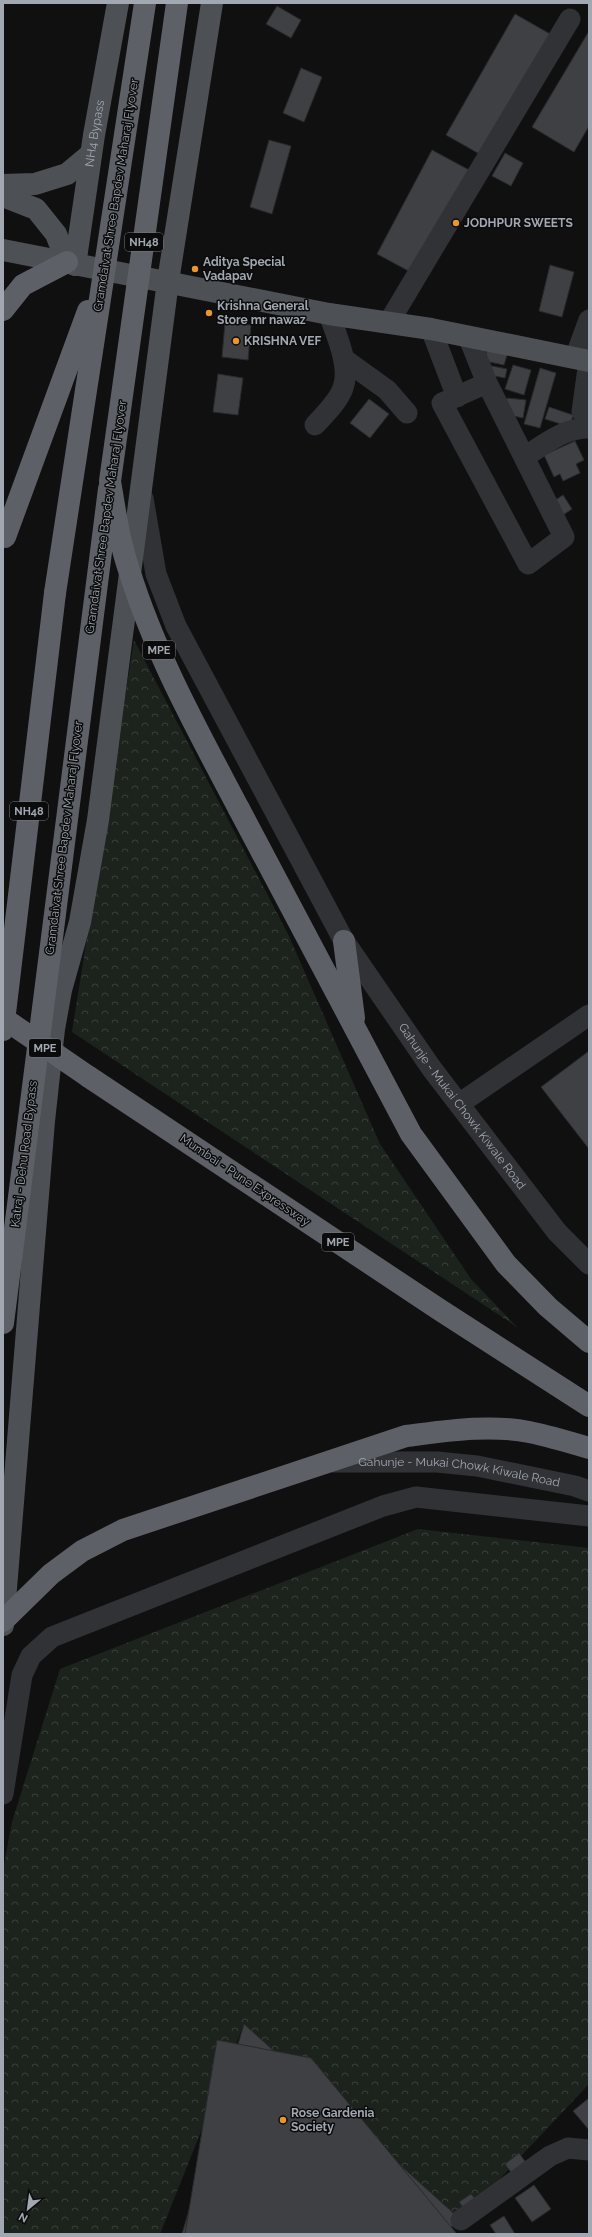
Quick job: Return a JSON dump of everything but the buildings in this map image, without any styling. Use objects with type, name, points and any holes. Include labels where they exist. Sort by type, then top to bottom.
[{"type":"highway","name":"Gramdaivat Shree Bapdev Maharaj Flyover","points":[[3,1030],[55,593],[145,3]]},
{"type":"highway","name":"Gramdaivat Shree Bapdev Maharaj Flyover","points":[[46,1032],[94,597],[177,3]]},
{"type":"highway","points":[[3,310],[23,285],[71,264]]},
{"type":"highway","points":[[4,540],[105,266]]},
{"type":"highway","name":"MPE","points":[[110,481],[117,525],[129,569],[153,637],[238,809],[411,1134],[462,1206],[506,1264],[548,1307],[589,1342]]},
{"type":"highway","points":[[344,941],[356,1033]]},
{"type":"highway","name":"Mumbai - Pune Expressway","points":[[3,1018],[88,1077],[440,1310],[589,1406]]},
{"type":"highway","name":"Katraj - Dehu Road Bypass","points":[[3,1323],[46,1032]]},
{"type":"highway","points":[[3,1621],[51,1574],[82,1550],[123,1530],[406,1436],[449,1430],[493,1429],[528,1432],[589,1448]]},
{"type":"main road","name":"NH4 Bypass","points":[[71,264],[118,3]]},
{"type":"main road","points":[[3,1625],[44,1129],[46,1032],[61,990],[80,922],[98,820],[142,493],[168,281],[212,3]]},
{"type":"main road","points":[[3,185],[35,184],[67,174],[91,154]]},
{"type":"main road","points":[[3,196],[36,209],[56,234],[71,264]]},
{"type":"main road","points":[[3,250],[71,264],[168,281],[329,314],[431,329],[469,338],[584,360]]},
{"type":"street","points":[[389,322],[570,19]]},
{"type":"street","points":[[315,425],[329,410],[343,388],[344,359],[329,314]]},
{"type":"street","points":[[532,452],[564,433],[579,428],[586,420],[584,360],[589,320]]},
{"type":"street","points":[[431,329],[457,397]]},
{"type":"street","points":[[469,338],[487,383],[564,537],[528,564],[442,403],[487,383]]},
{"type":"street","points":[[344,359],[387,390],[407,413]]},
{"type":"street","name":"Gahunje - Mukai Chowk Kiwale Road","points":[[142,493],[156,574],[176,626],[344,941],[432,1069],[557,1232],[589,1264]]},
{"type":"street","points":[[459,1104],[589,1015]]},
{"type":"street","name":"Gahunje - Mukai Chowk Kiwale Road","points":[[328,1462],[437,1462],[477,1466],[546,1479],[589,1491]]},
{"type":"street","points":[[3,1794],[22,1675],[31,1656],[52,1637],[383,1506],[416,1497],[589,1516]]},
{"type":"street","points":[[461,2220],[550,2156],[568,2148],[589,2150]]},
{"type":"green space","points":[[134,640],[288,934],[380,1144],[471,1279],[517,1327],[72,1032]]},
{"type":"green space","points":[[418,1529],[589,1548],[589,2084],[461,2220],[244,2024],[160,2234],[3,2234],[3,1870],[12,1822],[60,1669]]},
{"type":"place","name":"JODHPUR SWEETS","points":[[456,223]]},
{"type":"place","name":"Aditya Special Vadapav","points":[[195,269]]},
{"type":"place","name":"Krishna General Store mr nawaz","points":[[209,313]]},
{"type":"place","name":"KRISHNA VEF","points":[[236,341]]},
{"type":"place","name":"Rose Gardenia Society","points":[[283,2120]]}]
